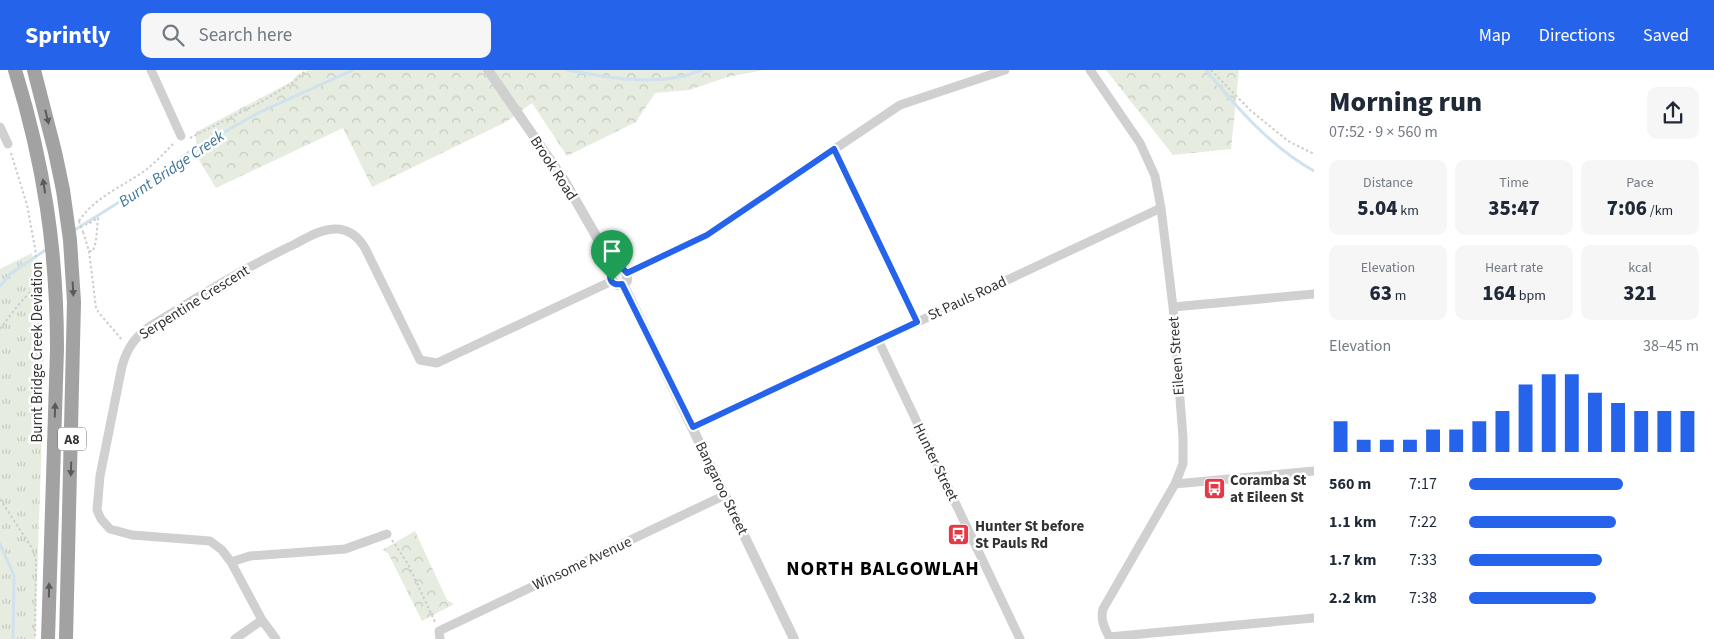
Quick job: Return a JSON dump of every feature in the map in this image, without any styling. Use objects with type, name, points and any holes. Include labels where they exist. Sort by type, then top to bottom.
[{"type":"highway","name":"Burnt Bridge Creek Deviation","points":[[15,70],[29,116],[41,167],[52,244],[57,340],[48,639]]},
{"type":"highway","name":"A8","points":[[34,70],[74,223],[70,240],[74,337],[66,639]]},
{"type":"street","points":[[151,70],[181,136]]},
{"type":"street","name":"Brook Road","points":[[488,70],[564,180],[615,269]]},
{"type":"street","points":[[627,273],[707,235],[900,105],[1005,70]]},
{"type":"street","name":"Eileen Street","points":[[1090,70],[1140,143],[1155,176],[1161,208],[1173,307],[1183,455],[1181,470],[1175,484],[1104,609],[1102,615],[1103,623],[1110,638]]},
{"type":"street","points":[[0,127],[8,144]]},
{"type":"street","name":"St Pauls Road","points":[[693,427],[1161,208]]},
{"type":"street","name":"Serpentine Crescent","points":[[276,639],[262,620],[231,562],[222,550],[210,541],[132,536],[110,529],[100,519],[97,510],[100,476],[122,366],[129,346],[140,333],[265,258],[319,232],[332,229],[340,229],[359,239],[420,360],[437,363],[612,281]]},
{"type":"street","points":[[622,268],[627,273],[626,281],[617,285],[612,281],[610,275],[615,269],[622,268]]},
{"type":"street","name":"Bangaroo Street","points":[[622,284],[693,427],[794,639]]},
{"type":"street","points":[[1173,307],[1314,294]]},
{"type":"street","name":"Hunter Street","points":[[878,340],[1020,639]]},
{"type":"street","points":[[1175,484],[1314,471]]},
{"type":"street","name":"Winsome Avenue","points":[[439,635],[725,495]]},
{"type":"street","points":[[231,562],[250,556],[344,549],[388,534]]},
{"type":"street","points":[[1110,638],[1314,618]]},
{"type":"street","points":[[235,639],[262,620]]},
{"type":"path","points":[[129,346],[105,321],[96,308],[89,251],[83,232],[74,223],[101,200],[148,168],[181,136],[190,138],[261,102],[294,82],[306,70]]},
{"type":"path","points":[[1212,70],[1250,110],[1288,141],[1314,154]]},
{"type":"path","points":[[8,144],[27,205],[35,248],[40,290],[31,292]]},
{"type":"path","points":[[834,149],[917,322]]},
{"type":"path","points":[[86,225],[98,218],[96,241],[93,251],[89,251]]},
{"type":"path","points":[[0,330],[18,305],[37,285]]},
{"type":"path","points":[[0,499],[32,548],[36,560],[35,639]]},
{"type":"path","points":[[388,534],[408,564],[431,610],[439,635]]},
{"type":"green space","points":[[310,70],[764,70],[728,77],[689,90],[655,93],[636,122],[567,156],[532,103],[506,122],[372,187],[343,128],[216,188],[196,155],[196,132],[291,82],[298,74]]},
{"type":"green space","points":[[1106,70],[1239,70],[1231,149],[1173,155]]},
{"type":"green space","points":[[32,253],[42,309],[44,374],[35,639],[0,639],[0,269]]},
{"type":"green space","points":[[415,531],[447,600],[454,604],[422,621],[388,553],[382,550]]},
{"type":"waterway","name":"Burnt Bridge Creek","points":[[73,231],[132,194],[189,152],[258,113],[353,70]]},
{"type":"waterway","name":"Burnt Bridge Creek","points":[[568,70],[637,80],[665,79],[702,70]]},
{"type":"waterway","name":"Burnt Bridge Creek","points":[[1206,70],[1242,112],[1269,139],[1314,171]]},
{"type":"waterway","name":"Burnt Bridge Creek","points":[[0,286],[10,274],[47,249]]},
{"type":"waterway","name":"Burnt Bridge Creek","points":[[0,544],[14,576],[13,639]]},
{"type":"place","name":"Coramba St at Eileen St","points":[[1214,489]]},
{"type":"place","name":"Hunter St before St Pauls Rd","points":[[959,535]]},
{"type":"district","name":"NORTH BALGOWLAH","points":[[883,568]]},
{"type":"route","points":[[834,149],[917,322],[693,427],[622,284],[617,285],[612,281],[610,275],[615,269],[622,268],[627,273],[707,235],[834,149]]}]
